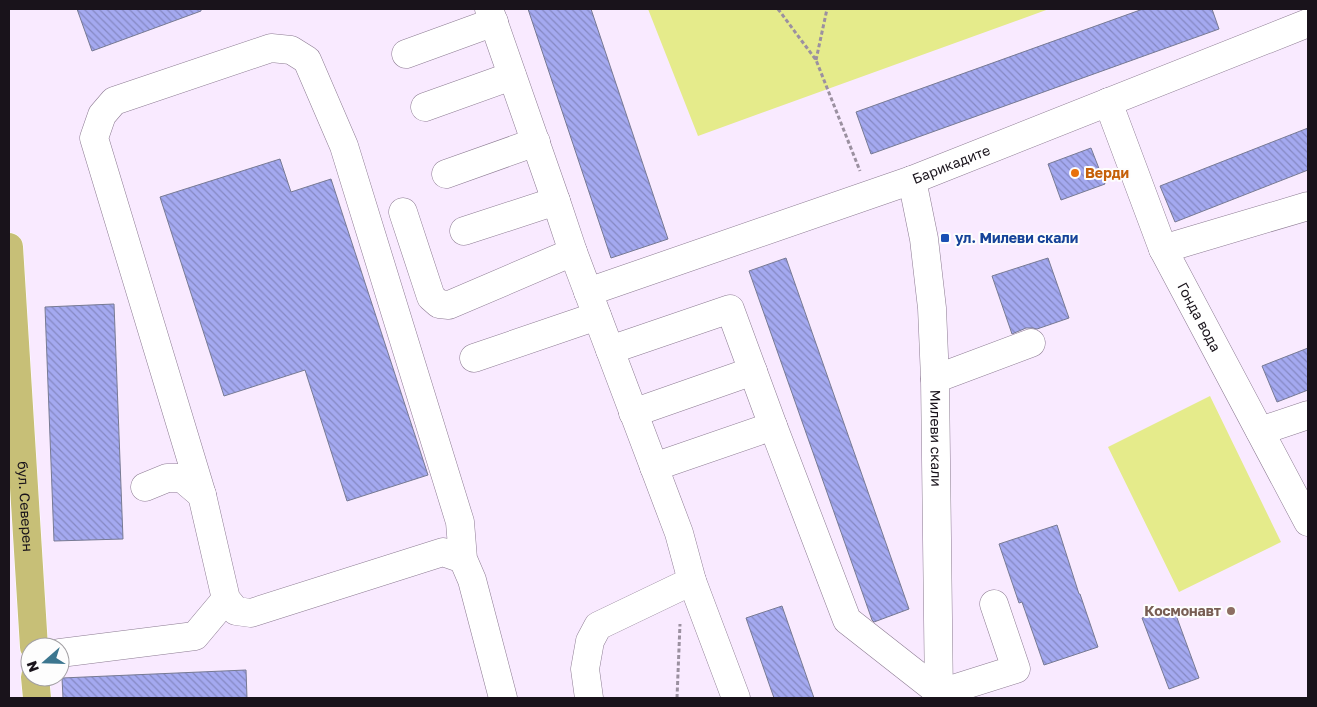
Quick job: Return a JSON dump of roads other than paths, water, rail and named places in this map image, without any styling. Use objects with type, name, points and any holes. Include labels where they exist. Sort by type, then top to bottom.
[{"type":"main road","name":"бул. Северен","points":[[9,247],[33,637]]},
{"type":"street","points":[[406,54],[491,16],[573,252],[679,533],[692,582],[736,698]]},
{"type":"street","name":"Барикадите","points":[[474,358],[593,304],[1308,23]]},
{"type":"street","points":[[463,559],[443,552],[251,613],[236,611],[226,599],[202,495],[94,138],[102,115],[114,101],[271,48],[291,50],[308,60],[344,146],[460,522],[463,559],[472,580],[503,698]]},
{"type":"street","points":[[425,107],[512,76]]},
{"type":"street","name":"Гонда вода","points":[[1108,102],[1163,249],[1308,522]]},
{"type":"street","points":[[446,174],[536,142]]},
{"type":"street","name":"Милеви скали","points":[[912,180],[925,249],[932,308],[935,379],[939,696]]},
{"type":"street","points":[[464,231],[556,201]]},
{"type":"street","points":[[1163,249],[1308,206]]},
{"type":"street","points":[[403,212],[431,297],[438,304],[449,305],[573,252]]},
{"type":"street","points":[[610,350],[730,309],[772,426],[847,620],[939,696],[1016,669],[994,604]]},
{"type":"street","points":[[935,379],[1031,342]]},
{"type":"street","points":[[633,413],[753,371]]},
{"type":"street","points":[[1260,431],[1308,415]]},
{"type":"street","points":[[654,467],[772,426]]},
{"type":"street","points":[[145,487],[168,478],[182,478],[202,495]]},
{"type":"street","points":[[590,698],[585,669],[590,641],[598,626],[692,582]]},
{"type":"street","points":[[70,653],[195,636],[226,599]]},
{"type":"place","name":"Верди","points":[[1075,173]]},
{"type":"place","name":"ул. Милеви скали","points":[[945,238]]},
{"type":"place","name":"Космонавт","points":[[1231,611]]}]
